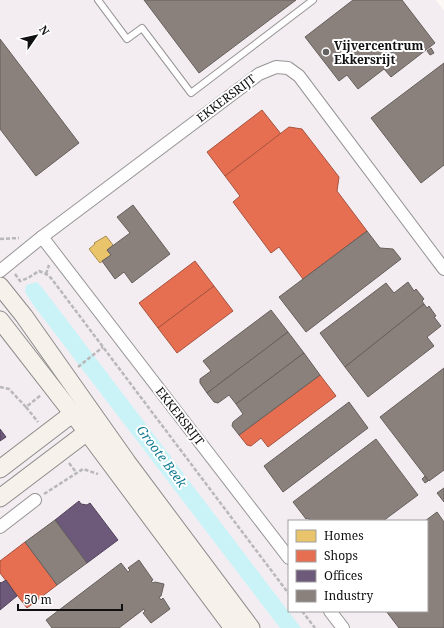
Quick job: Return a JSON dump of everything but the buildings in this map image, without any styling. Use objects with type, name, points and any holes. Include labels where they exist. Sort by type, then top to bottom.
[{"type":"main road","points":[[0,286],[24,316],[127,462],[251,628]]},
{"type":"main road","points":[[0,320],[87,432],[233,628]]},
{"type":"main road","points":[[0,469],[72,414],[94,415]]},
{"type":"main road","points":[[0,498],[87,432],[94,415]]},
{"type":"street","name":"EKKERSRIJT","points":[[4,268],[42,237],[259,74],[276,67],[288,68],[299,76],[444,269]]},
{"type":"street","name":"EKKERSRIJT","points":[[42,237],[288,557]]},
{"type":"street","points":[[0,527],[35,500]]},
{"type":"street","points":[[331,612],[343,628]]},
{"type":"lane","points":[[98,0],[127,39],[142,28],[191,93],[313,0]]},
{"type":"path","name":"EKKERSRIJT","points":[[4,268],[20,281],[39,271],[51,278],[288,593]]},
{"type":"path","points":[[76,368],[103,347]]},
{"type":"path","points":[[0,387],[9,389],[26,407],[51,387]]},
{"type":"path","points":[[35,500],[83,469],[98,473],[101,477]]},
{"type":"path","points":[[303,612],[315,628]]},
{"type":"shaded area","points":[[0,0],[436,0],[444,11],[444,628],[0,628]]},
{"type":"water","name":"Groote Beek","points":[[37,282],[44,290],[301,628],[280,628],[34,306],[25,292],[26,285]]},
{"type":"place","name":"Vijvercentrum Ekkersrijt","points":[[326,52]]}]
